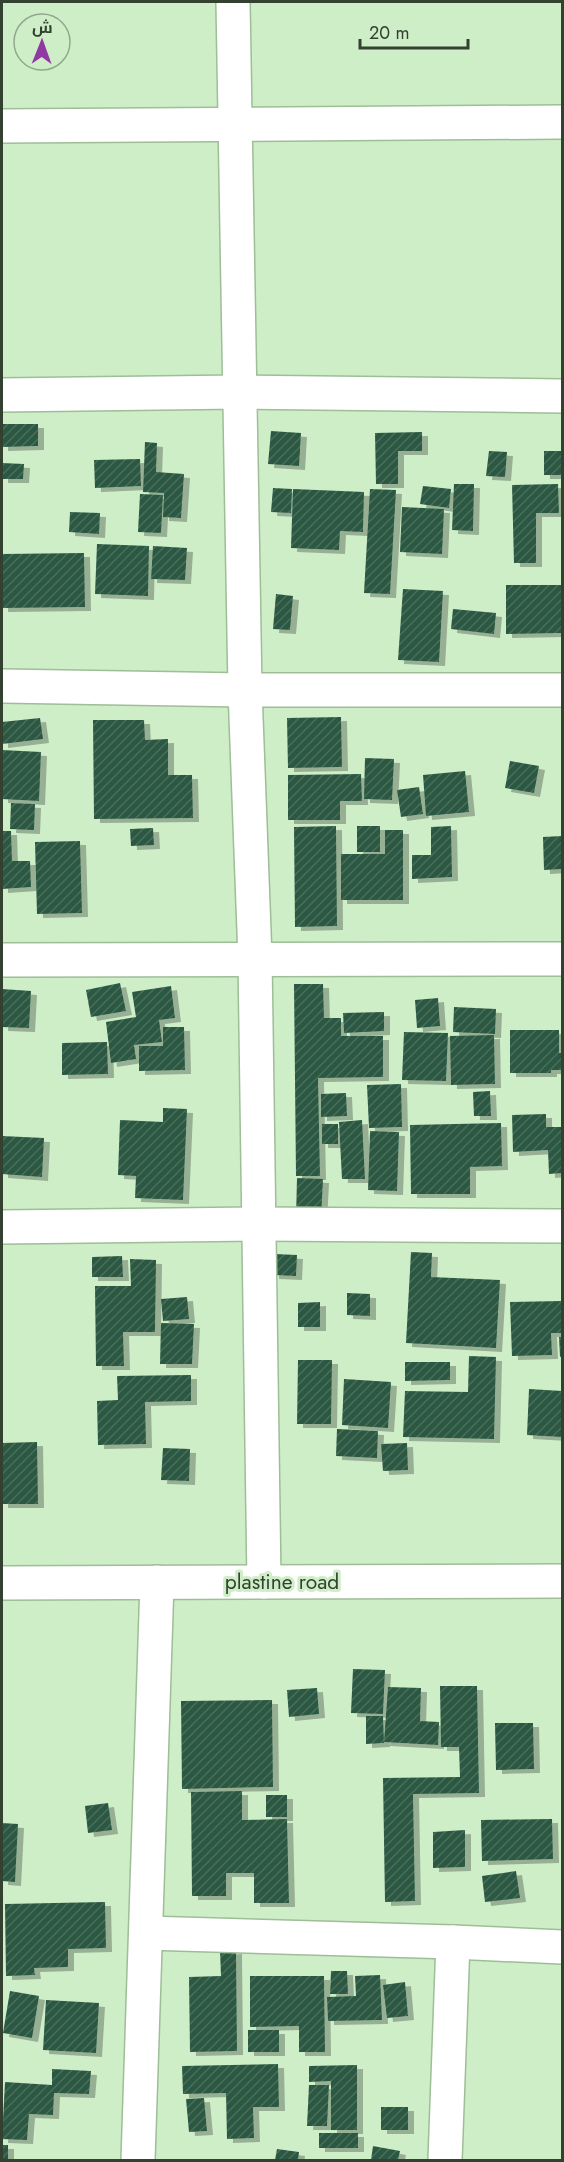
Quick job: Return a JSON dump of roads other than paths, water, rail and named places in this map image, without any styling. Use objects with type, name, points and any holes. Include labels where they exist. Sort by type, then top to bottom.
[{"type":"street","points":[[234,2],[245,690],[255,958],[264,1582]]},
{"type":"street","points":[[2,126],[562,122]]},
{"type":"street","points":[[2,394],[239,392],[562,396]]},
{"type":"street","points":[[2,686],[245,690],[562,690]]},
{"type":"street","points":[[2,960],[562,959]]},
{"type":"street","points":[[2,1227],[260,1224],[562,1226]]},
{"type":"street","name":"plastine road","points":[[2,1583],[562,1581]]},
{"type":"street","points":[[138,2160],[157,1582]]},
{"type":"street","points":[[146,1933],[562,1947]]},
{"type":"street","points":[[445,2160],[453,1942]]}]
